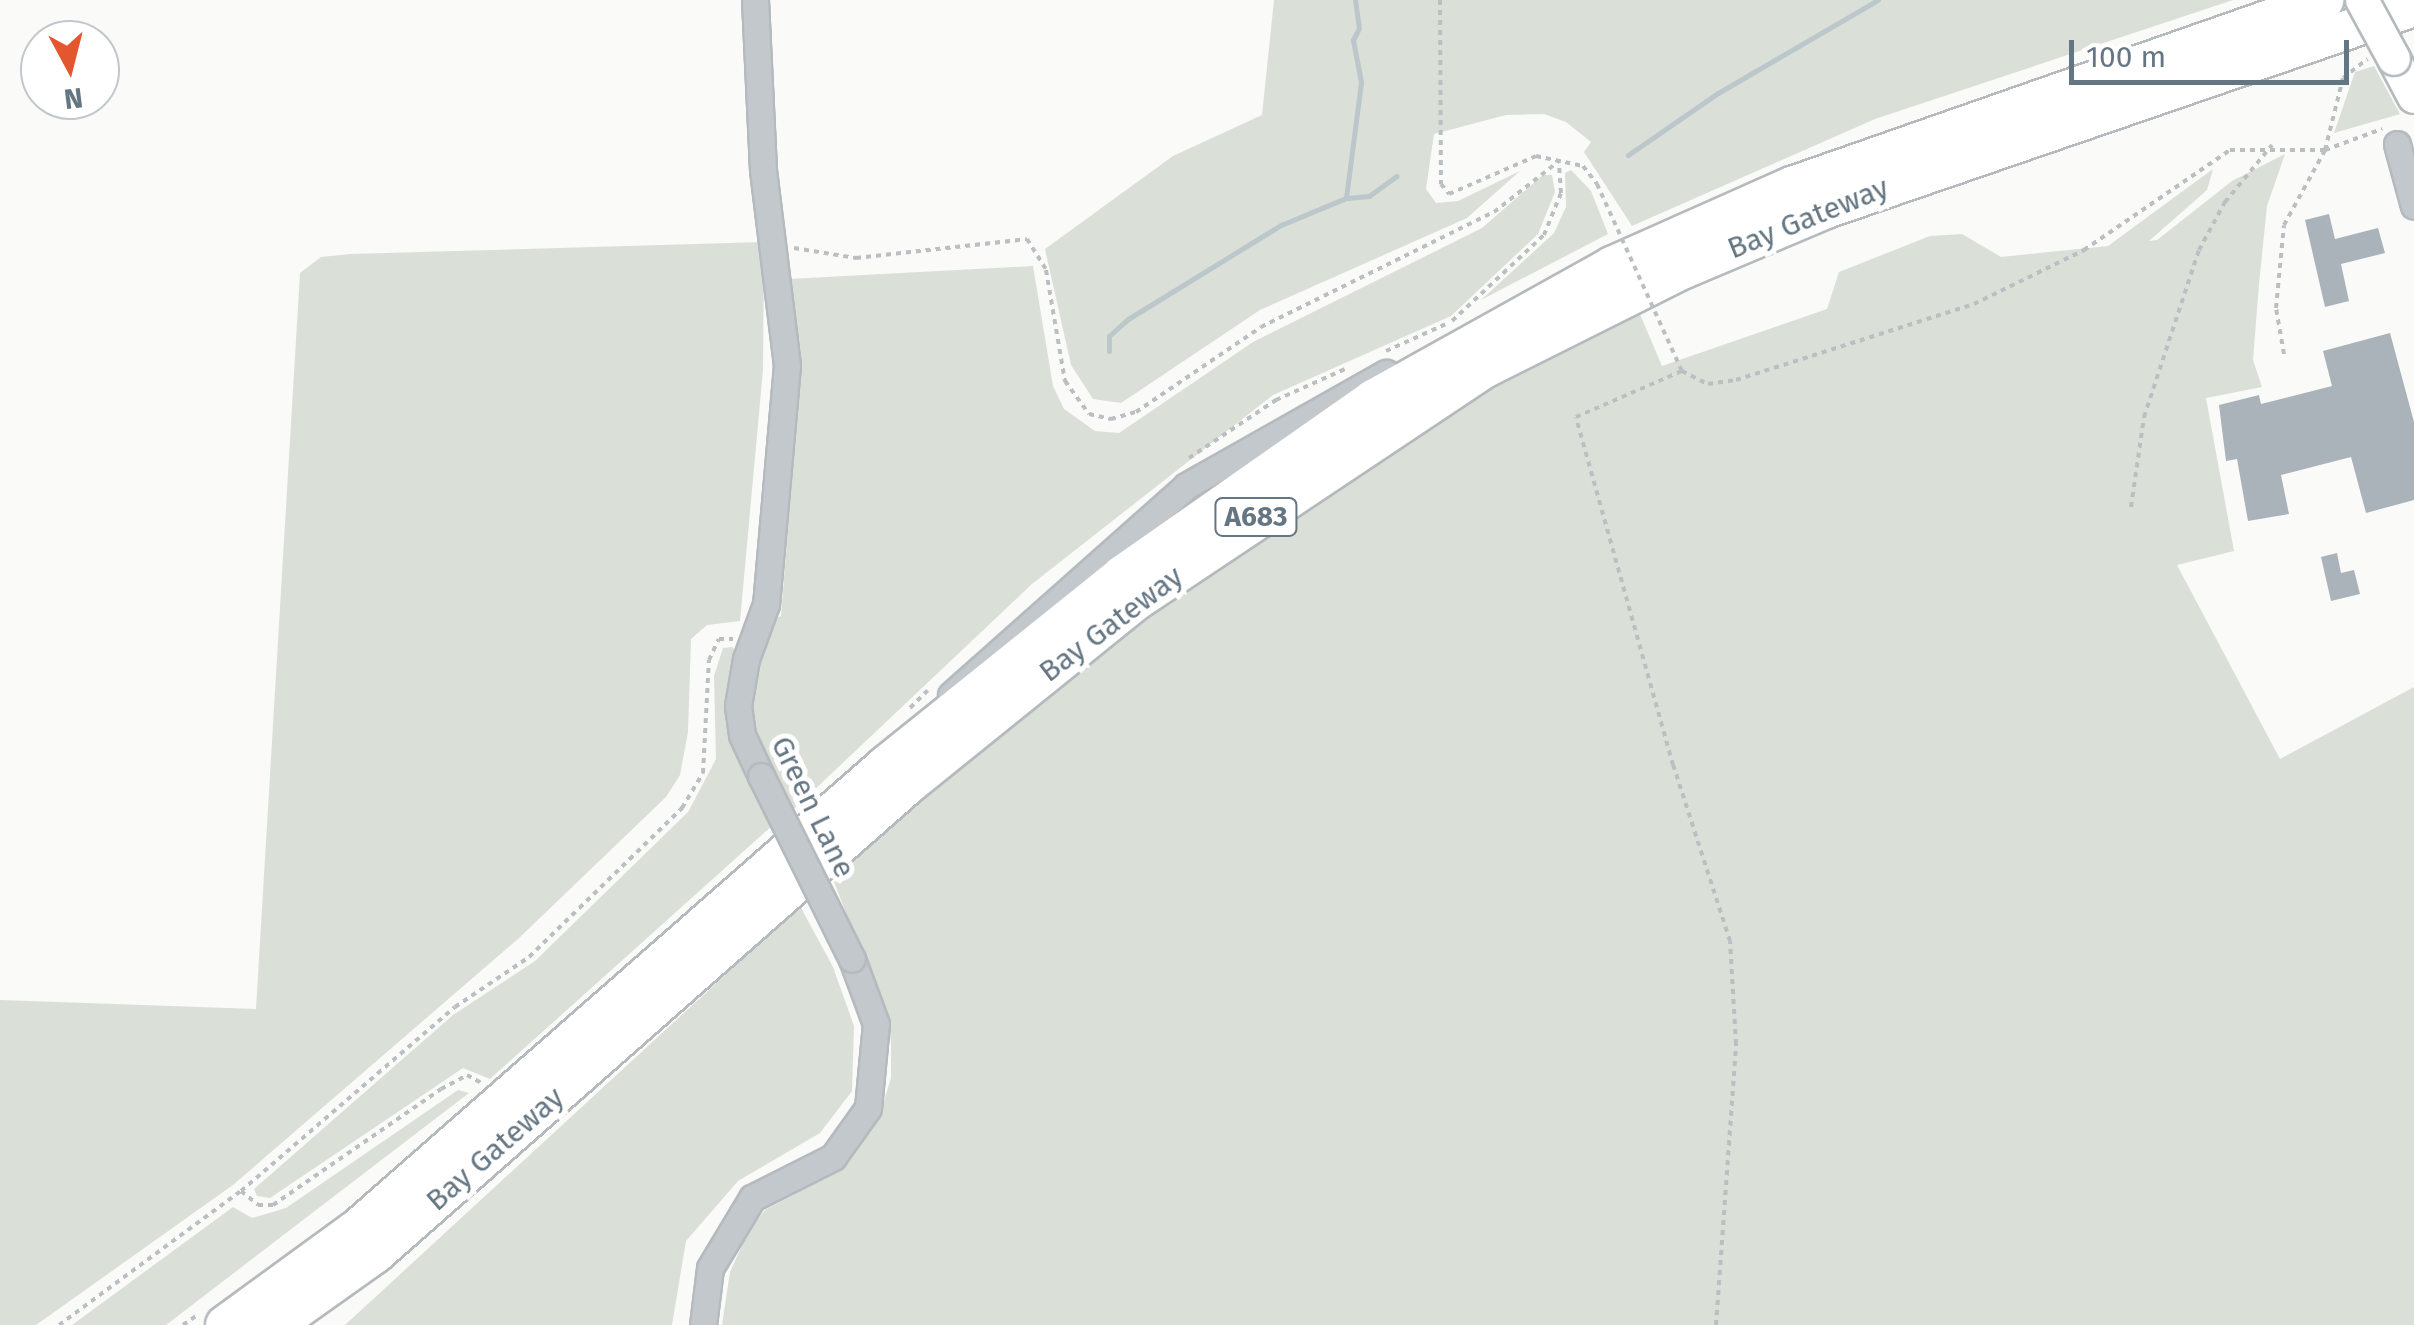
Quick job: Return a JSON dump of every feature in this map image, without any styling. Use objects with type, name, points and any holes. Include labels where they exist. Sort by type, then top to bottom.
[{"type":"highway","name":"Bay Gateway","points":[[225,1325],[358,1228],[886,764],[1266,469],[1472,340],[1612,266],[1861,160],[2324,0]]},
{"type":"highway","name":"Bay Gateway","points":[[275,1325],[376,1254],[1028,687],[1283,498],[1486,368],[1668,276],[1826,209],[2414,7]]},
{"type":"main road","points":[[2362,0],[2384,57],[2414,97]]},
{"type":"street","name":"Green Lane","points":[[703,1325],[710,1268],[752,1198],[833,1158],[868,1108],[876,1024],[852,959],[742,735],[738,706],[753,638],[766,604],[787,364],[755,0]]},
{"type":"street","points":[[2397,144],[2414,206]]},
{"type":"street","points":[[307,1325],[376,1254]]},
{"type":"path","points":[[1440,0],[1440,184],[1449,194],[1514,160],[1583,166],[1597,184],[1682,371],[1708,384],[1736,380],[1974,304],[2096,242],[2210,158],[2272,145],[2326,150],[2384,129],[2397,144]]},
{"type":"path","points":[[2284,354],[2276,308],[2278,248],[2295,202],[2326,150],[2348,68],[2384,57]]},
{"type":"path","points":[[2131,507],[2144,417],[2199,250],[2225,202],[2272,145]]},
{"type":"path","points":[[774,250],[798,247],[856,258],[1027,239],[1046,270],[1064,381],[1090,414],[1111,419],[1136,412],[1261,327],[1494,212],[1560,161]]},
{"type":"path","points":[[1452,321],[1544,235],[1561,193],[1560,161]]},
{"type":"path","points":[[1682,371],[1576,417],[1673,765],[1730,941],[1736,1044],[1716,1325]]},
{"type":"path","points":[[58,1325],[240,1191],[455,1007],[530,958],[682,808],[703,773],[709,660],[719,640],[753,638]]},
{"type":"path","points":[[240,1191],[258,1205],[273,1205],[441,1088],[467,1075],[489,1087]]},
{"type":"shaded area","points":[[1274,0],[2233,0],[1875,119],[1632,226],[1584,152],[1591,142],[1566,122],[1544,114],[1506,115],[1434,134],[1426,189],[1436,203],[1458,201],[1520,171],[1467,218],[1260,310],[1121,403],[1093,399],[1071,365],[1045,249],[1173,156],[1262,115]]},
{"type":"shaded area","points":[[2374,66],[2400,114],[2334,133],[2355,72]]},
{"type":"shaded area","points":[[2285,154],[2267,206],[2259,284],[2253,360],[2262,387],[2206,398],[2234,551],[2177,565],[2280,759],[2414,687],[2414,1325],[722,1325],[730,1272],[748,1232],[765,1210],[841,1170],[879,1117],[891,1078],[891,1041],[881,1003],[834,882],[899,812],[1155,610],[1527,359],[1636,305],[1662,366],[1827,309],[1839,272],[1930,236],[1962,234],[2001,257],[2108,246],[2213,169],[2207,190],[2149,241],[2157,240],[2232,181]]},
{"type":"shaded area","points":[[1571,170],[1591,191],[1608,234],[1481,300],[1554,233],[1566,207],[1565,173]]},
{"type":"shaded area","points":[[1543,175],[1552,175],[1555,192],[1538,234],[1451,316],[1273,395],[1032,584],[794,809],[754,740],[745,711],[768,621],[781,616],[801,366],[789,279],[1033,266],[1053,386],[1064,409],[1095,431],[1119,433],[1253,342],[1482,228]]},
{"type":"shaded area","points":[[764,242],[763,370],[740,621],[707,625],[691,639],[688,732],[680,775],[666,797],[519,938],[233,1185],[36,1325],[0,1325],[0,1000],[256,1009],[300,273],[321,257],[351,254]]},
{"type":"shaded area","points":[[732,647],[738,652],[730,699],[773,825],[490,1079],[463,1068],[270,1198],[257,1196],[254,1189],[453,1015],[535,961],[688,812],[716,759],[714,676],[723,648]]},
{"type":"shaded area","points":[[800,906],[833,967],[854,1026],[852,1091],[820,1133],[738,1181],[686,1241],[672,1325],[345,1325]]},
{"type":"shaded area","points":[[458,1090],[469,1093],[166,1325],[72,1325],[233,1207],[252,1218],[286,1208]]},
{"type":"building","points":[[2329,214],[2335,239],[2378,228],[2385,253],[2341,264],[2349,301],[2325,307],[2305,220]]},
{"type":"building","points":[[2390,333],[2414,422],[2414,500],[2366,513],[2351,457],[2281,475],[2289,514],[2248,521],[2237,459],[2226,461],[2219,405],[2259,395],[2261,404],[2332,386],[2323,351]]},
{"type":"building","points":[[2337,553],[2341,573],[2354,570],[2360,594],[2331,601],[2321,557]]},
{"type":"waterway","points":[[1109,351],[1109,336],[1128,319],[1281,225],[1346,198],[1361,82],[1353,40],[1359,28],[1355,0]]},
{"type":"waterway","points":[[1628,155],[1718,93],[1878,0]]},
{"type":"waterway","points":[[1347,198],[1369,196],[1397,176]]}]
